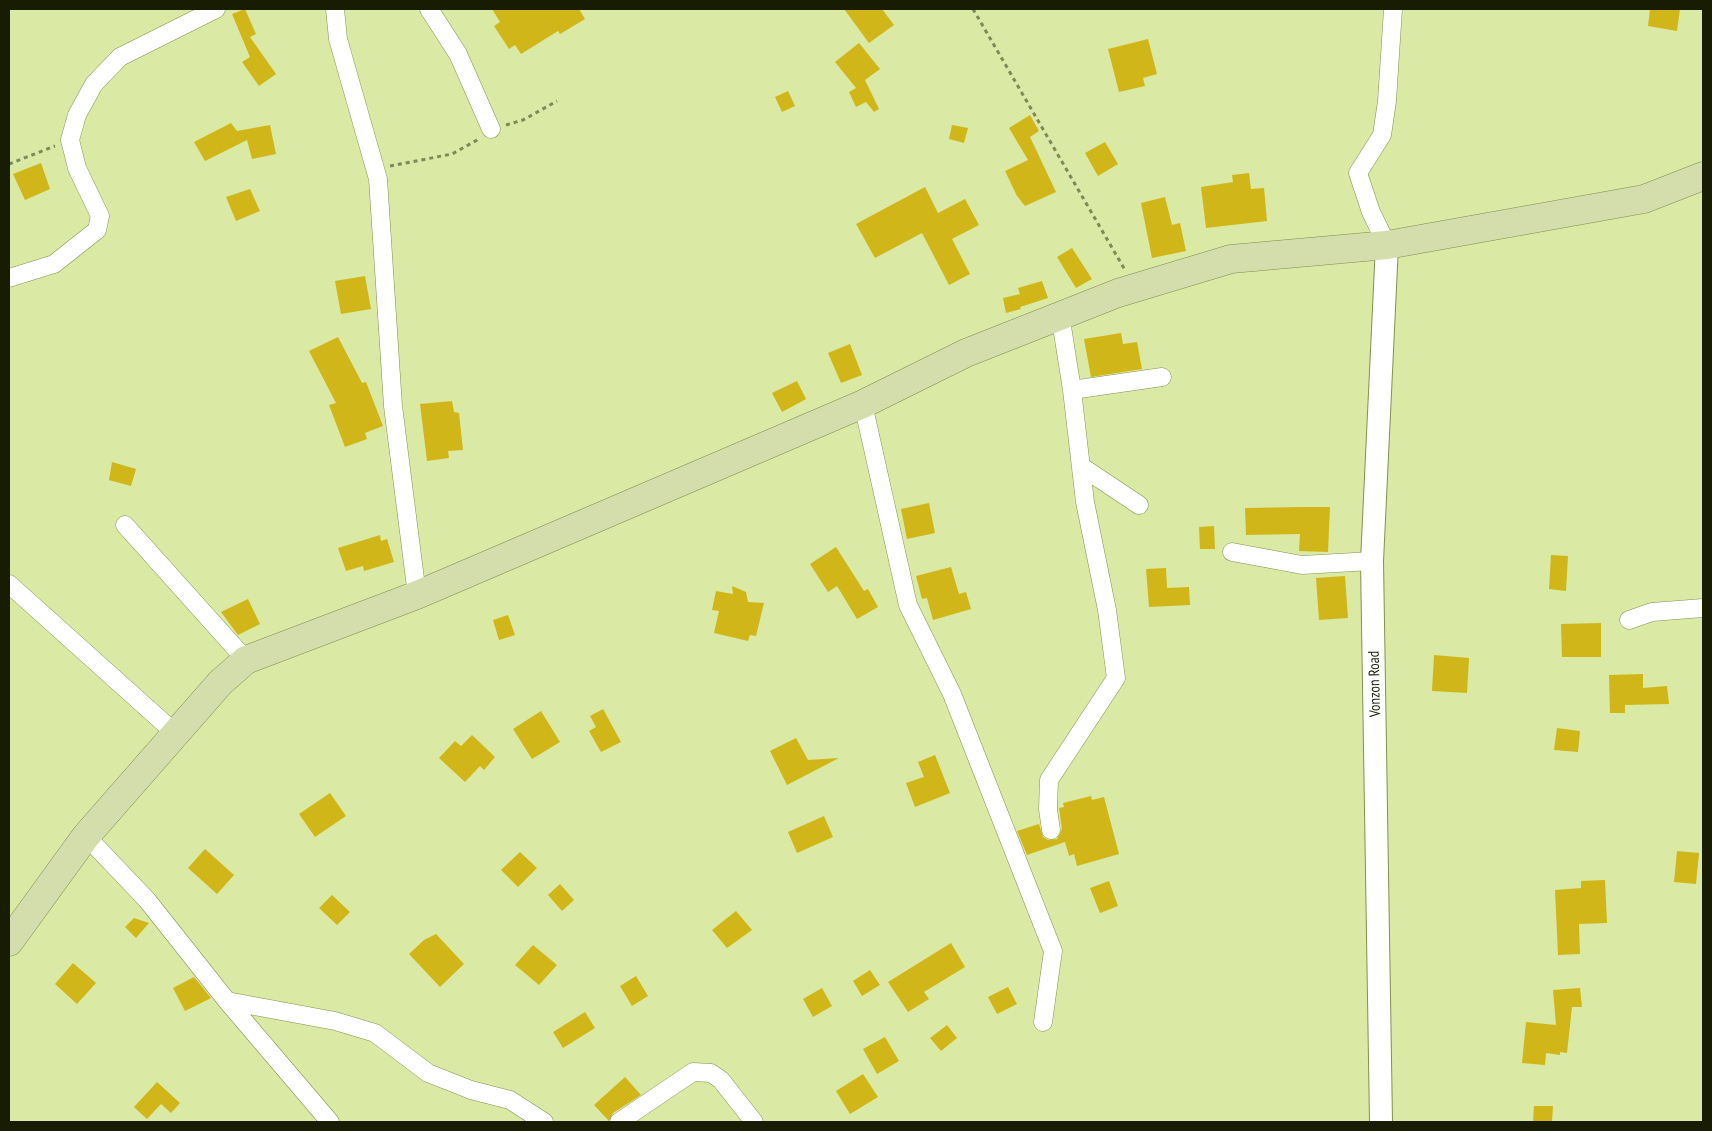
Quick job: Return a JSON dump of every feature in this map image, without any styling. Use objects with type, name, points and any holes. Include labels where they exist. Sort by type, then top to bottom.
[{"type":"main road","points":[[9,942],[86,836],[220,683],[246,660],[417,595],[863,404],[966,353],[1060,314],[1136,288],[1231,259],[1387,245],[1644,198],[1703,176]]},
{"type":"street","points":[[9,278],[54,264],[97,230],[100,216],[77,168],[70,140],[77,115],[94,84],[120,57],[216,9]]},
{"type":"street","points":[[429,9],[458,54],[490,129]]},
{"type":"street","points":[[1387,245],[1371,212],[1358,173],[1382,135],[1387,100],[1393,9]]},
{"type":"street","points":[[338,11],[338,39],[378,179],[393,406],[417,595]]},
{"type":"street","name":"Vonzon Road","points":[[1381,1122],[1372,561],[1387,245]]},
{"type":"street","points":[[1051,830],[1048,809],[1049,780],[1116,678],[1107,610],[1085,502],[1072,390],[1060,314]]},
{"type":"street","points":[[1072,390],[1162,377]]},
{"type":"street","points":[[863,404],[908,605],[952,694],[1052,951],[1043,1022]]},
{"type":"street","points":[[1082,467],[1139,505]]},
{"type":"street","points":[[125,525],[246,660]]},
{"type":"street","points":[[1232,552],[1302,565],[1372,561]]},
{"type":"street","points":[[9,584],[175,733]]},
{"type":"street","points":[[1629,620],[1652,612],[1703,608]]},
{"type":"street","points":[[86,836],[147,900],[227,1001],[330,1122]]},
{"type":"street","points":[[227,1001],[342,1023],[375,1034],[428,1073],[471,1090],[510,1100],[544,1122]]},
{"type":"street","points":[[619,1122],[693,1072],[710,1072],[720,1080],[754,1122]]},
{"type":"path","points":[[973,9],[1136,288]]},
{"type":"path","points":[[375,168],[452,154],[482,138],[490,129],[523,120],[557,101]]},
{"type":"path","points":[[9,164],[70,140]]},
{"type":"building","points":[[245,9],[256,34],[250,37],[276,74],[259,86],[242,62],[250,57],[232,14]]},
{"type":"building","points":[[492,9],[579,9],[585,19],[560,34],[558,31],[521,54],[515,45],[509,49],[494,26],[500,22]]},
{"type":"building","points":[[844,9],[882,9],[894,25],[869,43]]},
{"type":"building","points":[[1650,9],[1680,9],[1677,31],[1648,26]]},
{"type":"building","points":[[1148,39],[1157,74],[1143,78],[1145,86],[1119,92],[1108,49]]},
{"type":"building","points":[[859,43],[880,69],[865,80],[879,109],[874,112],[866,102],[856,107],[849,92],[856,88],[835,62]]},
{"type":"building","points":[[788,91],[795,106],[782,112],[775,97]]},
{"type":"building","points":[[1030,115],[1039,131],[1030,137],[1056,192],[1025,206],[1017,196],[1005,171],[1028,160],[1009,128]]},
{"type":"building","points":[[231,123],[237,131],[270,125],[276,154],[252,159],[247,140],[205,161],[194,142]]},
{"type":"building","points":[[952,125],[968,128],[964,143],[949,139]]},
{"type":"building","points":[[1105,142],[1118,164],[1098,176],[1085,153]]},
{"type":"building","points":[[41,163],[50,189],[25,200],[13,174]]},
{"type":"building","points":[[1249,173],[1251,189],[1264,188],[1267,221],[1206,228],[1201,187],[1233,182],[1232,175]]},
{"type":"building","points":[[925,187],[938,213],[965,199],[979,225],[952,239],[970,274],[949,285],[922,233],[875,258],[856,224]]},
{"type":"building","points":[[250,189],[260,211],[236,221],[226,197]]},
{"type":"building","points":[[1165,197],[1172,225],[1180,223],[1186,251],[1152,258],[1141,203]]},
{"type":"building","points":[[1072,248],[1092,279],[1076,288],[1057,257]]},
{"type":"building","points":[[365,276],[371,309],[341,314],[335,281]]},
{"type":"building","points":[[1042,281],[1048,298],[1006,313],[1003,298],[1020,294],[1018,288]]},
{"type":"building","points":[[1121,333],[1123,344],[1137,342],[1142,369],[1091,377],[1084,339]]},
{"type":"building","points":[[338,337],[362,383],[366,382],[383,426],[365,433],[367,439],[345,447],[329,405],[336,403],[309,351]]},
{"type":"building","points":[[850,344],[862,375],[841,383],[828,353]]},
{"type":"building","points":[[797,381],[806,399],[782,412],[772,393]]},
{"type":"building","points":[[452,401],[454,412],[459,413],[463,450],[448,451],[449,458],[427,461],[420,404]]},
{"type":"building","points":[[112,462],[136,469],[131,486],[109,480]]},
{"type":"building","points":[[929,503],[935,533],[907,539],[901,509]]},
{"type":"building","points":[[1330,507],[1328,552],[1299,551],[1300,534],[1246,535],[1245,508]]},
{"type":"building","points":[[1214,526],[1215,549],[1200,549],[1199,527]]},
{"type":"building","points":[[380,535],[381,541],[387,539],[394,562],[364,571],[363,566],[346,571],[338,548]]},
{"type":"building","points":[[836,547],[864,591],[868,589],[878,607],[857,619],[837,586],[828,592],[810,564]]},
{"type":"building","points":[[1551,555],[1568,556],[1566,591],[1549,589]]},
{"type":"building","points":[[951,567],[959,594],[966,592],[971,609],[933,620],[927,598],[922,599],[916,576]]},
{"type":"building","points":[[1166,568],[1167,588],[1189,587],[1190,605],[1149,607],[1146,569]]},
{"type":"building","points":[[1345,576],[1348,618],[1319,620],[1316,578]]},
{"type":"building","points":[[732,586],[746,592],[748,602],[764,603],[756,636],[750,635],[748,641],[714,633],[719,611],[712,610],[716,591],[733,594]]},
{"type":"building","points":[[248,599],[260,624],[238,635],[221,612]]},
{"type":"building","points":[[508,615],[515,635],[499,640],[493,620]]},
{"type":"building","points":[[1601,623],[1601,657],[1562,657],[1561,624]]},
{"type":"building","points":[[1434,655],[1469,658],[1467,693],[1432,691]]},
{"type":"building","points":[[1643,674],[1643,688],[1667,686],[1669,704],[1625,705],[1625,713],[1610,713],[1609,675]]},
{"type":"building","points":[[603,709],[621,742],[601,752],[589,731],[596,727],[590,716]]},
{"type":"building","points":[[541,711],[560,742],[532,759],[513,729]]},
{"type":"building","points":[[1557,728],[1580,731],[1578,752],[1554,750]]},
{"type":"building","points":[[472,735],[495,757],[484,770],[480,766],[465,782],[439,758],[455,741],[461,746]]},
{"type":"building","points":[[796,738],[808,760],[839,758],[787,785],[770,751]]},
{"type":"building","points":[[935,755],[950,793],[915,807],[906,783],[924,777],[918,762]]},
{"type":"building","points":[[330,793],[346,816],[315,837],[299,814]]},
{"type":"building","points":[[1091,796],[1092,800],[1104,797],[1119,854],[1077,866],[1074,854],[1069,856],[1065,842],[1027,855],[1017,831],[1039,824],[1043,837],[1048,840],[1057,839],[1062,829],[1059,808],[1064,807],[1063,803]]},
{"type":"building","points":[[824,816],[833,837],[797,853],[788,832]]},
{"type":"building","points":[[205,849],[234,875],[217,894],[188,868]]},
{"type":"building","points":[[1677,851],[1699,853],[1696,884],[1674,882]]},
{"type":"building","points":[[520,852],[537,868],[518,887],[501,870]]},
{"type":"building","points":[[1605,880],[1607,923],[1579,924],[1580,954],[1558,955],[1555,890],[1581,888],[1581,881]]},
{"type":"building","points":[[1109,881],[1118,906],[1100,913],[1090,888]]},
{"type":"building","points":[[560,884],[574,900],[562,911],[548,895]]},
{"type":"building","points":[[332,895],[350,912],[337,925],[319,908]]},
{"type":"building","points":[[736,911],[752,930],[727,948],[712,930]]},
{"type":"building","points":[[134,918],[149,923],[136,938],[125,927]]},
{"type":"building","points":[[436,934],[464,964],[440,987],[409,954],[424,940]]},
{"type":"building","points":[[951,943],[965,967],[924,992],[929,999],[908,1012],[888,982]]},
{"type":"building","points":[[533,945],[557,965],[539,985],[515,965]]},
{"type":"building","points":[[73,963],[96,983],[77,1004],[55,984]]},
{"type":"building","points":[[870,970],[880,985],[862,996],[853,981]]},
{"type":"building","points":[[636,976],[648,996],[632,1006],[620,986]]},
{"type":"building","points":[[194,977],[211,998],[185,1011],[173,988]]},
{"type":"building","points":[[1008,987],[1017,1004],[997,1014],[988,997]]},
{"type":"building","points":[[822,988],[832,1006],[813,1017],[803,999]]},
{"type":"building","points":[[1580,988],[1582,1007],[1572,1007],[1567,1053],[1560,1052],[1560,1055],[1546,1053],[1545,1065],[1522,1063],[1526,1022],[1556,1025],[1553,990]]},
{"type":"building","points":[[585,1012],[595,1028],[563,1048],[553,1032]]},
{"type":"building","points":[[947,1025],[957,1038],[941,1051],[930,1038]]},
{"type":"building","points":[[885,1037],[899,1061],[877,1074],[863,1049]]},
{"type":"building","points":[[863,1074],[878,1097],[850,1114],[836,1091]]},
{"type":"building","points":[[625,1077],[641,1095],[613,1113],[609,1121],[594,1105]]},
{"type":"building","points":[[157,1082],[180,1103],[171,1113],[161,1104],[147,1119],[134,1107]]},
{"type":"building","points":[[1534,1106],[1553,1106],[1552,1122],[1533,1122]]}]
